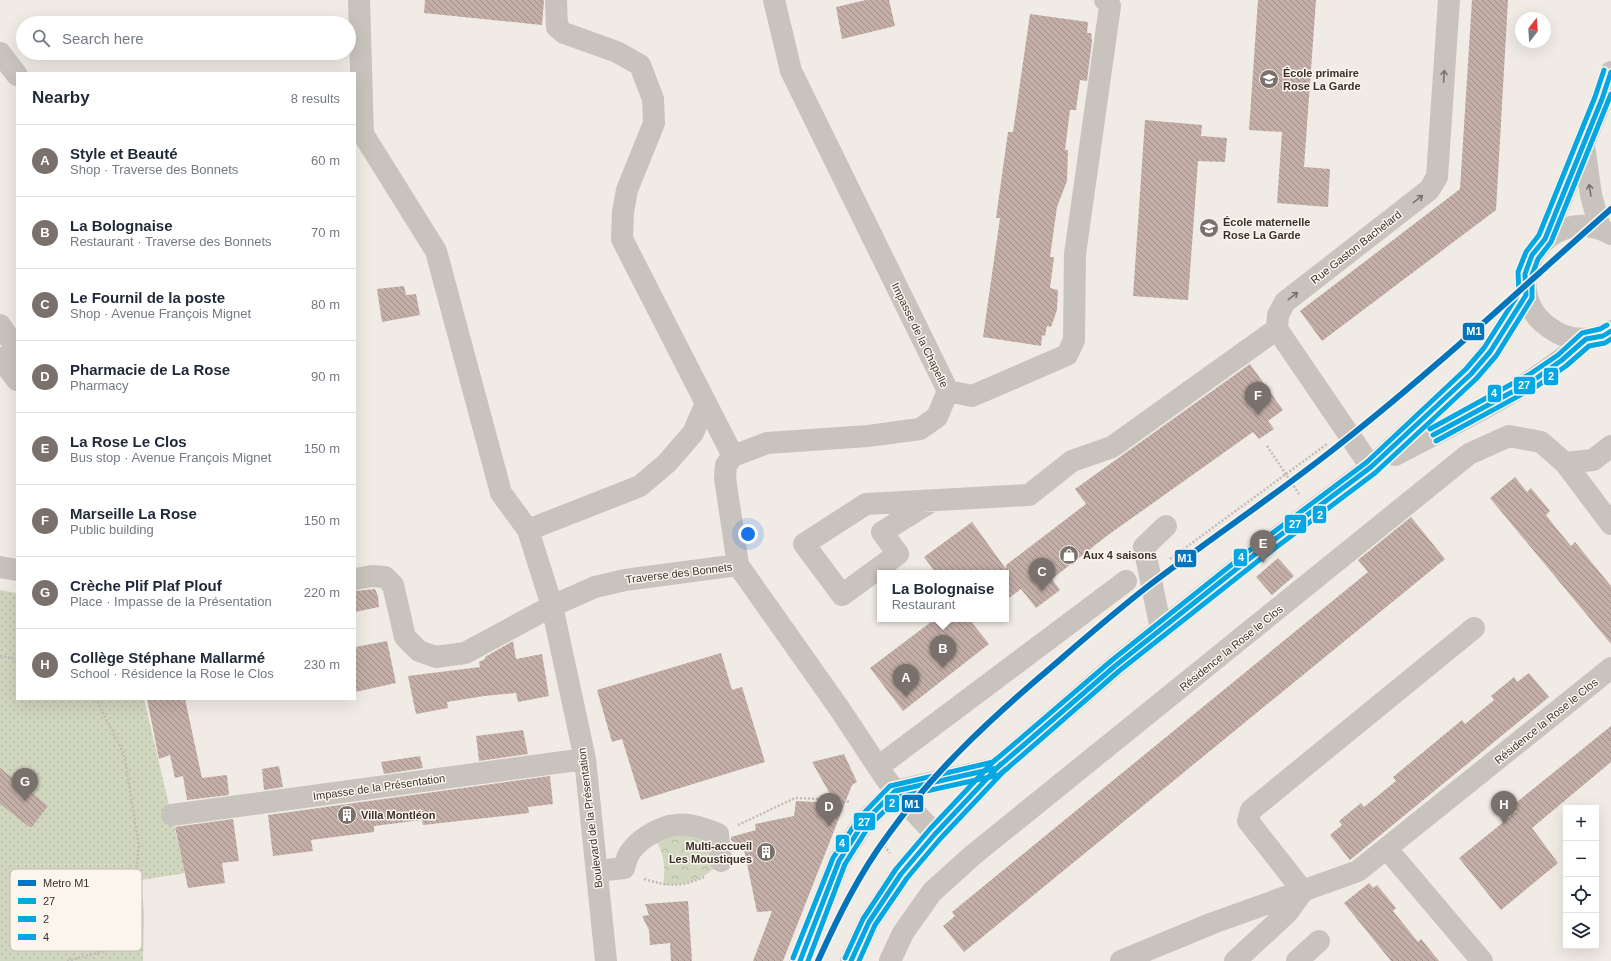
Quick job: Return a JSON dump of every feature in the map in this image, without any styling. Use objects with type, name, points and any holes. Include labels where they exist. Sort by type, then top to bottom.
[{"type":"street","name":"Boulevard de la Présentation","points":[[358,0],[363,134],[436,252],[501,493],[528,530],[552,606],[585,759],[606,961]]},
{"type":"street","points":[[556,0],[557,27],[564,34],[617,52],[640,65],[653,99],[654,123],[627,190],[623,212],[622,239],[733,456],[726,465],[725,478],[738,566]]},
{"type":"street","name":"Impasse de la Chapelle","points":[[733,456],[767,443],[868,436],[920,429],[937,417],[948,391],[791,71],[774,0]]},
{"type":"street","points":[[948,391],[972,396],[1067,355],[1074,340],[1075,254],[1110,6],[1105,0]]},
{"type":"street","name":"Rue Gaston Bachelard","points":[[1277,329],[1278,315],[1285,302],[1429,190],[1437,177],[1449,0]]},
{"type":"street","points":[[0,53],[16,74]]},
{"type":"street","points":[[1611,72],[1584,144],[1545,239],[1532,255],[1525,274],[1526,295],[1534,313],[1548,328],[1566,337],[1586,339],[1602,336],[1611,331]]},
{"type":"street","points":[[1584,144],[1591,195],[1605,231]]},
{"type":"street","points":[[1545,239],[1561,229],[1581,226],[1605,231]]},
{"type":"street","points":[[851,961],[869,922],[900,874],[997,768],[1115,666],[1371,467],[1471,374],[1490,352],[1526,295]]},
{"type":"street","points":[[0,325],[16,348]]},
{"type":"street","points":[[934,500],[882,532],[898,554],[842,595],[804,544],[866,504],[1028,494],[1072,461],[1112,447],[1277,329],[1347,429],[1371,467]]},
{"type":"street","points":[[1371,467],[1534,380],[1562,360],[1586,339]]},
{"type":"street","points":[[0,358],[16,379]]},
{"type":"street","points":[[528,530],[640,486],[668,463],[692,433],[706,403]]},
{"type":"street","name":"Résidence la Rose le Clos","points":[[890,961],[903,933],[932,892],[973,855],[1468,454],[1509,436],[1541,442],[1565,463],[1611,524]]},
{"type":"street","points":[[1565,463],[1593,460],[1611,446]]},
{"type":"street","points":[[1161,629],[1144,547],[1166,526]]},
{"type":"street","name":"Traverse des Bonnets","points":[[356,579],[372,576],[385,577],[393,585],[405,637],[419,651],[436,657],[465,653],[552,606],[595,587],[625,580],[738,566],[831,695],[895,791],[935,834]]},
{"type":"street","points":[[0,567],[16,570]]},
{"type":"street","points":[[878,767],[1126,581]]},
{"type":"street","points":[[1241,959],[1287,913],[1303,891],[1248,821],[1251,810],[1474,628]]},
{"type":"street","name":"Résidence la Rose le Clos","points":[[1121,961],[1151,955],[1213,923],[1358,871],[1611,668]]},
{"type":"street","name":"Impasse de la Présentation","points":[[172,815],[585,759]]},
{"type":"street","points":[[800,961],[839,861],[864,822],[895,791],[997,768]]},
{"type":"street","points":[[597,871],[624,868],[628,856],[634,847],[660,829],[675,825],[704,829],[718,834],[721,861]]},
{"type":"street","points":[[1387,849],[1482,961]]},
{"type":"street","points":[[1297,961],[1319,942]]},
{"type":"path","points":[[1150,574],[1347,429]]},
{"type":"path","points":[[1267,446],[1312,512]]},
{"type":"path","points":[[0,656],[16,659]]},
{"type":"path","points":[[97,700],[124,754],[139,846],[136,869]]},
{"type":"path","points":[[642,879],[663,885],[683,885],[704,877],[721,861]]},
{"type":"path","points":[[67,961],[104,951]]},
{"type":"green space","points":[[0,590],[16,593],[16,700],[144,700],[185,873],[142,880],[142,869],[10,869],[10,951],[142,951],[142,891],[144,913],[143,961],[0,961]]},
{"type":"green space","points":[[668,832],[713,837],[717,866],[704,876],[692,882],[663,885],[664,861],[655,838]]},
{"type":"building","points":[[425,0],[544,0],[542,25],[424,13]]},
{"type":"building","points":[[866,0],[889,0],[895,26],[842,39],[836,7]]},
{"type":"building","points":[[1258,0],[1316,0],[1304,167],[1330,169],[1328,207],[1277,203],[1282,132],[1249,130]]},
{"type":"building","points":[[1472,0],[1508,0],[1496,210],[1322,341],[1300,311],[1460,189]]},
{"type":"building","points":[[1030,14],[1088,22],[1087,33],[1091,33],[1092,41],[1087,81],[1080,80],[1076,110],[1070,110],[1065,150],[1068,150],[1067,181],[1057,207],[1050,257],[1054,257],[1050,288],[1058,290],[1057,310],[1051,327],[1047,326],[1045,336],[1042,335],[1041,346],[983,337],[1000,218],[996,218],[1008,132],[1013,132]]},
{"type":"building","points":[[1145,120],[1202,125],[1201,136],[1227,138],[1225,162],[1198,161],[1188,300],[1133,296]]},
{"type":"building","points":[[404,286],[406,295],[416,294],[420,315],[382,322],[377,289]]},
{"type":"building","points":[[1250,364],[1283,410],[1268,421],[1274,429],[1259,439],[1253,432],[1108,535],[1052,579],[1060,590],[1036,608],[1021,589],[1009,598],[1009,570],[934,570],[924,557],[972,522],[1006,569],[1006,565],[1086,504],[1075,489]]},
{"type":"building","points":[[1515,477],[1527,492],[1531,488],[1550,511],[1546,515],[1557,529],[1571,546],[1575,542],[1611,586],[1611,644],[1490,498]]},
{"type":"building","points":[[1411,517],[1445,559],[964,952],[943,926],[955,916],[952,912],[1368,572],[1358,560]]},
{"type":"building","points":[[1278,558],[1294,576],[1272,595],[1256,577]]},
{"type":"building","points":[[375,589],[378,596],[379,607],[356,612],[356,591]]},
{"type":"building","points":[[931,622],[971,622],[989,644],[903,711],[870,668]]},
{"type":"building","points":[[387,641],[396,683],[356,692],[356,647]]},
{"type":"building","points":[[513,641],[516,659],[542,654],[549,696],[518,702],[516,693],[484,696],[447,702],[448,708],[416,714],[408,676],[480,667],[479,662],[485,659],[485,657]]},
{"type":"building","points":[[721,653],[732,690],[742,687],[765,762],[641,800],[622,739],[612,742],[597,690]]},
{"type":"building","points":[[1529,673],[1549,697],[1350,860],[1330,835],[1342,825],[1339,821],[1361,803],[1364,807],[1396,781],[1393,777],[1462,720],[1465,724],[1494,700],[1491,696],[1514,677],[1517,682]]},
{"type":"building","points":[[147,700],[185,700],[202,778],[227,775],[229,795],[187,800],[183,776],[175,778],[170,755],[159,759]]},
{"type":"building","points":[[1611,726],[1611,762],[1532,828],[1558,863],[1501,910],[1459,858],[1517,811],[1512,806]]},
{"type":"building","points":[[523,730],[528,754],[479,761],[476,736]]},
{"type":"building","points":[[844,754],[857,782],[852,785],[783,961],[753,961],[772,911],[757,912],[744,849],[731,840],[731,837],[756,830],[755,824],[794,816],[796,801],[835,803],[812,762]]},
{"type":"building","points":[[420,756],[423,768],[384,774],[381,762]]},
{"type":"building","points":[[279,766],[283,787],[264,790],[262,769]]},
{"type":"building","points":[[0,768],[48,806],[31,828],[0,804]]},
{"type":"building","points":[[550,776],[553,804],[528,807],[529,813],[423,825],[422,820],[374,826],[374,832],[311,840],[313,851],[273,856],[268,815]]},
{"type":"building","points":[[233,819],[239,861],[222,863],[225,883],[188,888],[175,827]]},
{"type":"building","points":[[1369,883],[1373,888],[1377,885],[1396,908],[1393,911],[1418,942],[1421,939],[1439,961],[1391,961],[1344,903]]},
{"type":"building","points":[[688,901],[692,961],[671,961],[670,943],[650,945],[649,930],[642,916],[649,915],[645,904]]},
{"type":"metro line","name":"M1","points":[[818,961],[850,896],[877,850],[922,792],[979,732],[1041,676],[1134,598],[1307,469],[1402,394],[1611,209]]},
{"type":"transit line","name":"4","points":[[845,958],[863,919],[896,869],[930,829],[992,763],[1111,661],[1250,550],[1367,462],[1466,369],[1484,348],[1519,293],[1518,272],[1526,252],[1539,235],[1595,97],[1604,70]]},
{"type":"transit line","name":"27","points":[[851,961],[869,922],[901,874],[935,834],[997,768],[1115,666],[1254,555],[1371,467],[1471,374],[1490,352],[1526,295],[1525,274],[1532,255],[1545,239],[1602,99],[1611,72]]},
{"type":"transit line","name":"2","points":[[859,961],[875,925],[907,878],[940,839],[1002,773],[1119,671],[1258,561],[1375,473],[1476,379],[1496,356],[1532,298],[1532,275],[1538,259],[1551,242],[1611,94]]},
{"type":"transit line","name":"4","points":[[1430,429],[1530,374],[1558,355],[1582,333],[1600,329],[1607,325]]},
{"type":"transit line","name":"27","points":[[1433,435],[1534,380],[1562,360],[1586,339],[1603,336],[1611,331]]},
{"type":"transit line","name":"2","points":[[1436,441],[1537,386],[1566,366],[1589,346],[1605,343],[1611,339]]},
{"type":"transit line","name":"4","points":[[793,958],[833,858],[859,818],[890,786],[993,762],[996,759]]},
{"type":"transit line","name":"27","points":[[800,961],[839,861],[864,822],[895,791],[997,768],[1001,764]]},
{"type":"transit line","name":"2","points":[[808,961],[845,864],[869,826],[899,797],[999,775],[1006,769]]},
{"type":"place","name":"École primaire Rose La Garde","points":[[1269,79]]},
{"type":"place","name":"École maternelle Rose La Garde","points":[[1209,228]]},
{"type":"place","name":"Marseille La Rose","points":[[1258,415]]},
{"type":"place","name":"Aux 4 saisons","points":[[1069,555]]},
{"type":"place","name":"La Rose Le Clos","points":[[1263,563]]},
{"type":"place","name":"Le Fournil de la poste","points":[[1042,591]]},
{"type":"place","name":"La Bolognaise","points":[[943,668]]},
{"type":"place","name":"Style et Beauté","points":[[906,697]]},
{"type":"place","name":"Crèche Plif Plaf Plouf","points":[[25,801]]},
{"type":"place","name":"Villa Montléon","points":[[347,815]]},
{"type":"place","name":"Collège Stéphane Mallarmé","points":[[1504,824]]},
{"type":"place","name":"Pharmacie de La Rose","points":[[829,826]]},
{"type":"place","name":"Multi-accueil Les Moustiques","points":[[766,852]]}]
